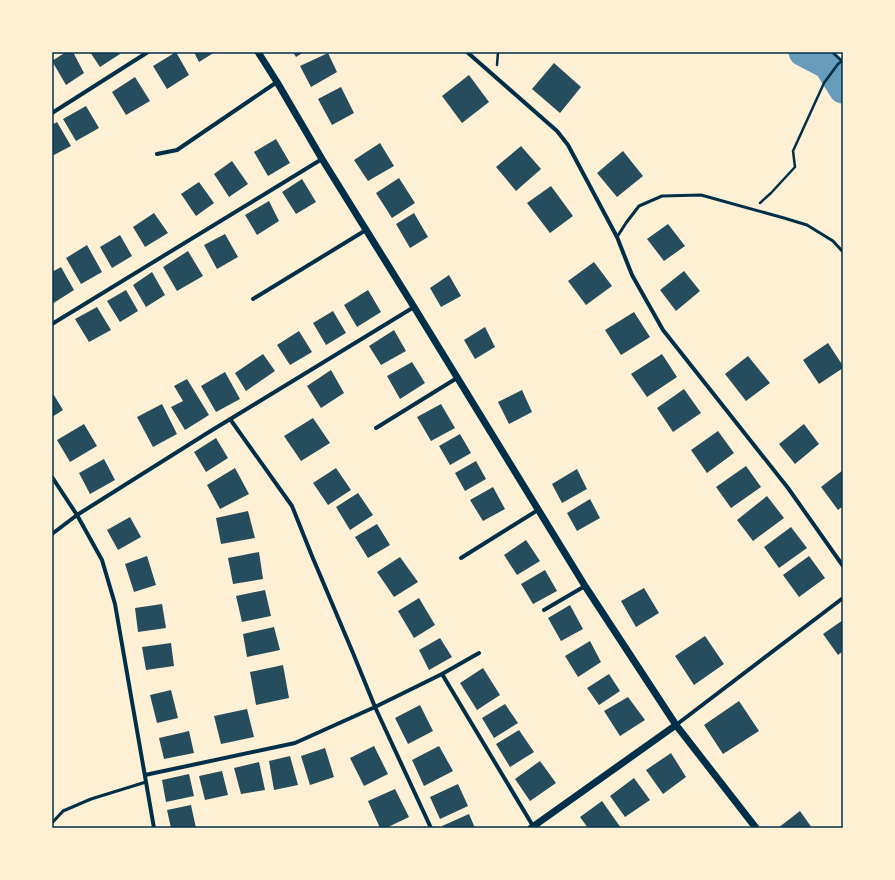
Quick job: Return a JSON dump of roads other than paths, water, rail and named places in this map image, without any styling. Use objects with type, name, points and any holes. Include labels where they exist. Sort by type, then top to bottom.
[{"type":"street","points":[[52,113],[148,52]]},
{"type":"street","points":[[258,52],[278,82],[322,158],[585,586],[676,725],[756,828]]},
{"type":"street","points":[[467,52],[557,131],[568,145],[617,237],[632,275],[663,330],[788,488],[843,566]]},
{"type":"street","points":[[157,154],[177,150],[278,82]]},
{"type":"street","points":[[52,324],[322,158]]},
{"type":"street","points":[[252,299],[366,230]]},
{"type":"street","points":[[52,534],[77,515],[230,419],[414,307]]},
{"type":"street","points":[[376,428],[457,378]]},
{"type":"street","points":[[230,419],[292,506],[375,707],[431,828]]},
{"type":"street","points":[[52,477],[77,515],[102,560],[115,604],[154,828]]},
{"type":"street","points":[[461,558],[538,510]]},
{"type":"street","points":[[544,610],[585,586]]},
{"type":"street","points":[[442,674],[532,827],[676,725],[843,598]]},
{"type":"street","points":[[145,775],[294,743],[375,707],[442,674],[479,653]]},
{"type":"lane","points":[[617,237],[639,206],[662,196],[701,196],[806,225],[833,241],[843,252]]},
{"type":"lane","points":[[52,823],[63,811],[91,799],[146,782]]},
{"type":"waterway","points":[[803,52],[828,65],[843,89]]}]
